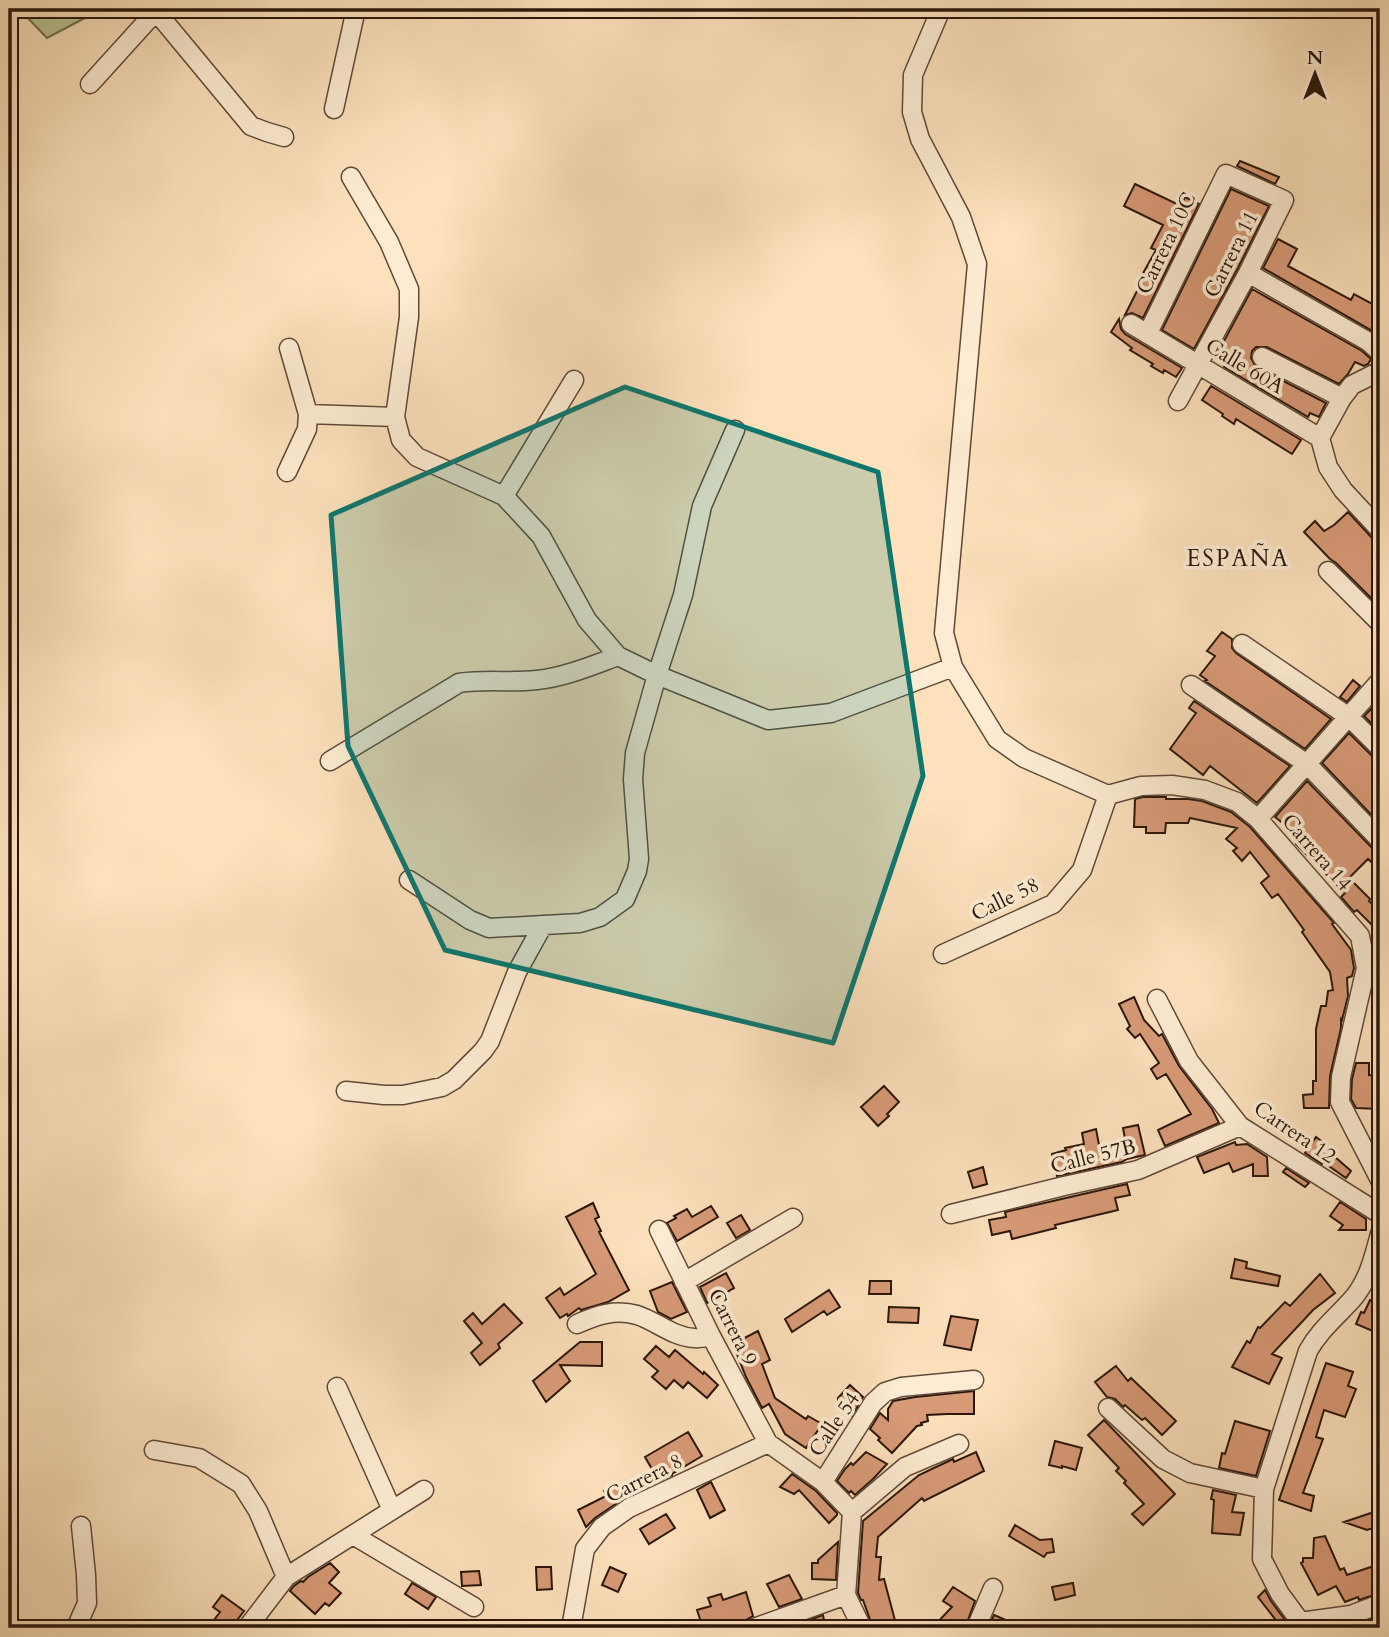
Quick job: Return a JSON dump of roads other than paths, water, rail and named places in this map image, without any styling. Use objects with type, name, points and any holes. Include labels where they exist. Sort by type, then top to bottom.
[{"type":"street","points":[[334,108],[356,9]]},
{"type":"street","points":[[941,9],[913,75],[912,112],[920,139],[961,217],[977,264],[944,633],[953,667],[997,739],[1024,758],[1108,795]]},
{"type":"street","points":[[90,84],[156,10],[251,126],[284,137]]},
{"type":"street","name":"Carrera 10C","points":[[1148,333],[1226,174],[1284,200]]},
{"type":"street","points":[[351,177],[389,242],[409,289],[410,317],[395,417],[401,440],[418,457],[504,496],[541,536],[587,620],[618,656],[657,675],[768,720],[831,713],[953,667]]},
{"type":"street","name":"Carrera 11","points":[[1178,401],[1248,274],[1284,200]]},
{"type":"street","points":[[1248,274],[1375,347]]},
{"type":"street","name":"Calle 60A","points":[[1130,324],[1320,438]]},
{"type":"street","points":[[287,472],[307,429],[308,414],[289,348]]},
{"type":"street","points":[[1262,357],[1342,398]]},
{"type":"street","points":[[1380,369],[1352,385],[1320,438],[1328,467],[1343,489],[1380,530]]},
{"type":"street","points":[[504,496],[574,380]]},
{"type":"street","points":[[308,414],[395,417]]},
{"type":"street","points":[[409,880],[481,926],[489,928],[580,923],[600,917],[625,899],[639,859],[633,779],[635,753],[683,595],[702,506],[734,429]]},
{"type":"street","points":[[1328,571],[1380,623]]},
{"type":"street","points":[[1242,644],[1349,717],[1380,748]]},
{"type":"street","points":[[330,761],[459,683],[478,680],[534,681],[559,677],[618,656]]},
{"type":"street","points":[[1258,819],[1380,681]]},
{"type":"street","points":[[1191,685],[1307,764],[1380,839]]},
{"type":"street","name":"Carrera 14","points":[[1108,795],[1140,786],[1172,785],[1205,790],[1237,802],[1258,819],[1360,936],[1366,968],[1341,1077],[1340,1102],[1380,1180]]},
{"type":"street","name":"Calle 58","points":[[943,954],[1053,904],[1082,870],[1108,795]]},
{"type":"street","points":[[346,1091],[384,1096],[403,1095],[442,1087],[454,1080],[490,1041],[517,971],[543,925]]},
{"type":"street","name":"Carrera 12","points":[[1157,999],[1189,1061],[1240,1126],[1380,1214]]},
{"type":"street","name":"Calle 57B","points":[[951,1214],[1138,1170],[1240,1126]]},
{"type":"street","points":[[684,1282],[793,1218]]},
{"type":"street","name":"Carrera 9","points":[[659,1230],[768,1443]]},
{"type":"street","points":[[1380,1234],[1370,1272],[1356,1295],[1315,1337],[1308,1351],[1264,1489],[1262,1559],[1280,1594],[1303,1625],[1353,1621],[1380,1604]]},
{"type":"street","points":[[577,1324],[599,1314],[617,1313],[636,1315],[676,1334],[694,1338],[711,1336]]},
{"type":"street","name":"Calle 54","points":[[823,1482],[873,1403],[885,1392],[901,1387],[974,1380]]},
{"type":"street","points":[[337,1387],[392,1510]]},
{"type":"street","points":[[1108,1408],[1163,1459],[1190,1473],[1264,1489]]},
{"type":"street","points":[[768,1443],[823,1482],[852,1512]]},
{"type":"street","name":"Carrera 8","points":[[571,1628],[585,1549],[602,1527],[629,1508],[768,1443]]},
{"type":"street","points":[[862,1628],[846,1595],[852,1512],[905,1467],[959,1444]]},
{"type":"street","points":[[155,1450],[199,1458],[241,1484],[258,1511],[286,1577]]},
{"type":"street","points":[[247,1628],[286,1577],[424,1490]]},
{"type":"street","points":[[76,1628],[87,1603],[80,1526]]},
{"type":"street","points":[[354,1535],[474,1607]]},
{"type":"street","points":[[976,1628],[993,1588]]},
{"type":"street","points":[[754,1628],[846,1595]]},
{"type":"district","name":"ESPAÑA","points":[[1238,558]]}]
